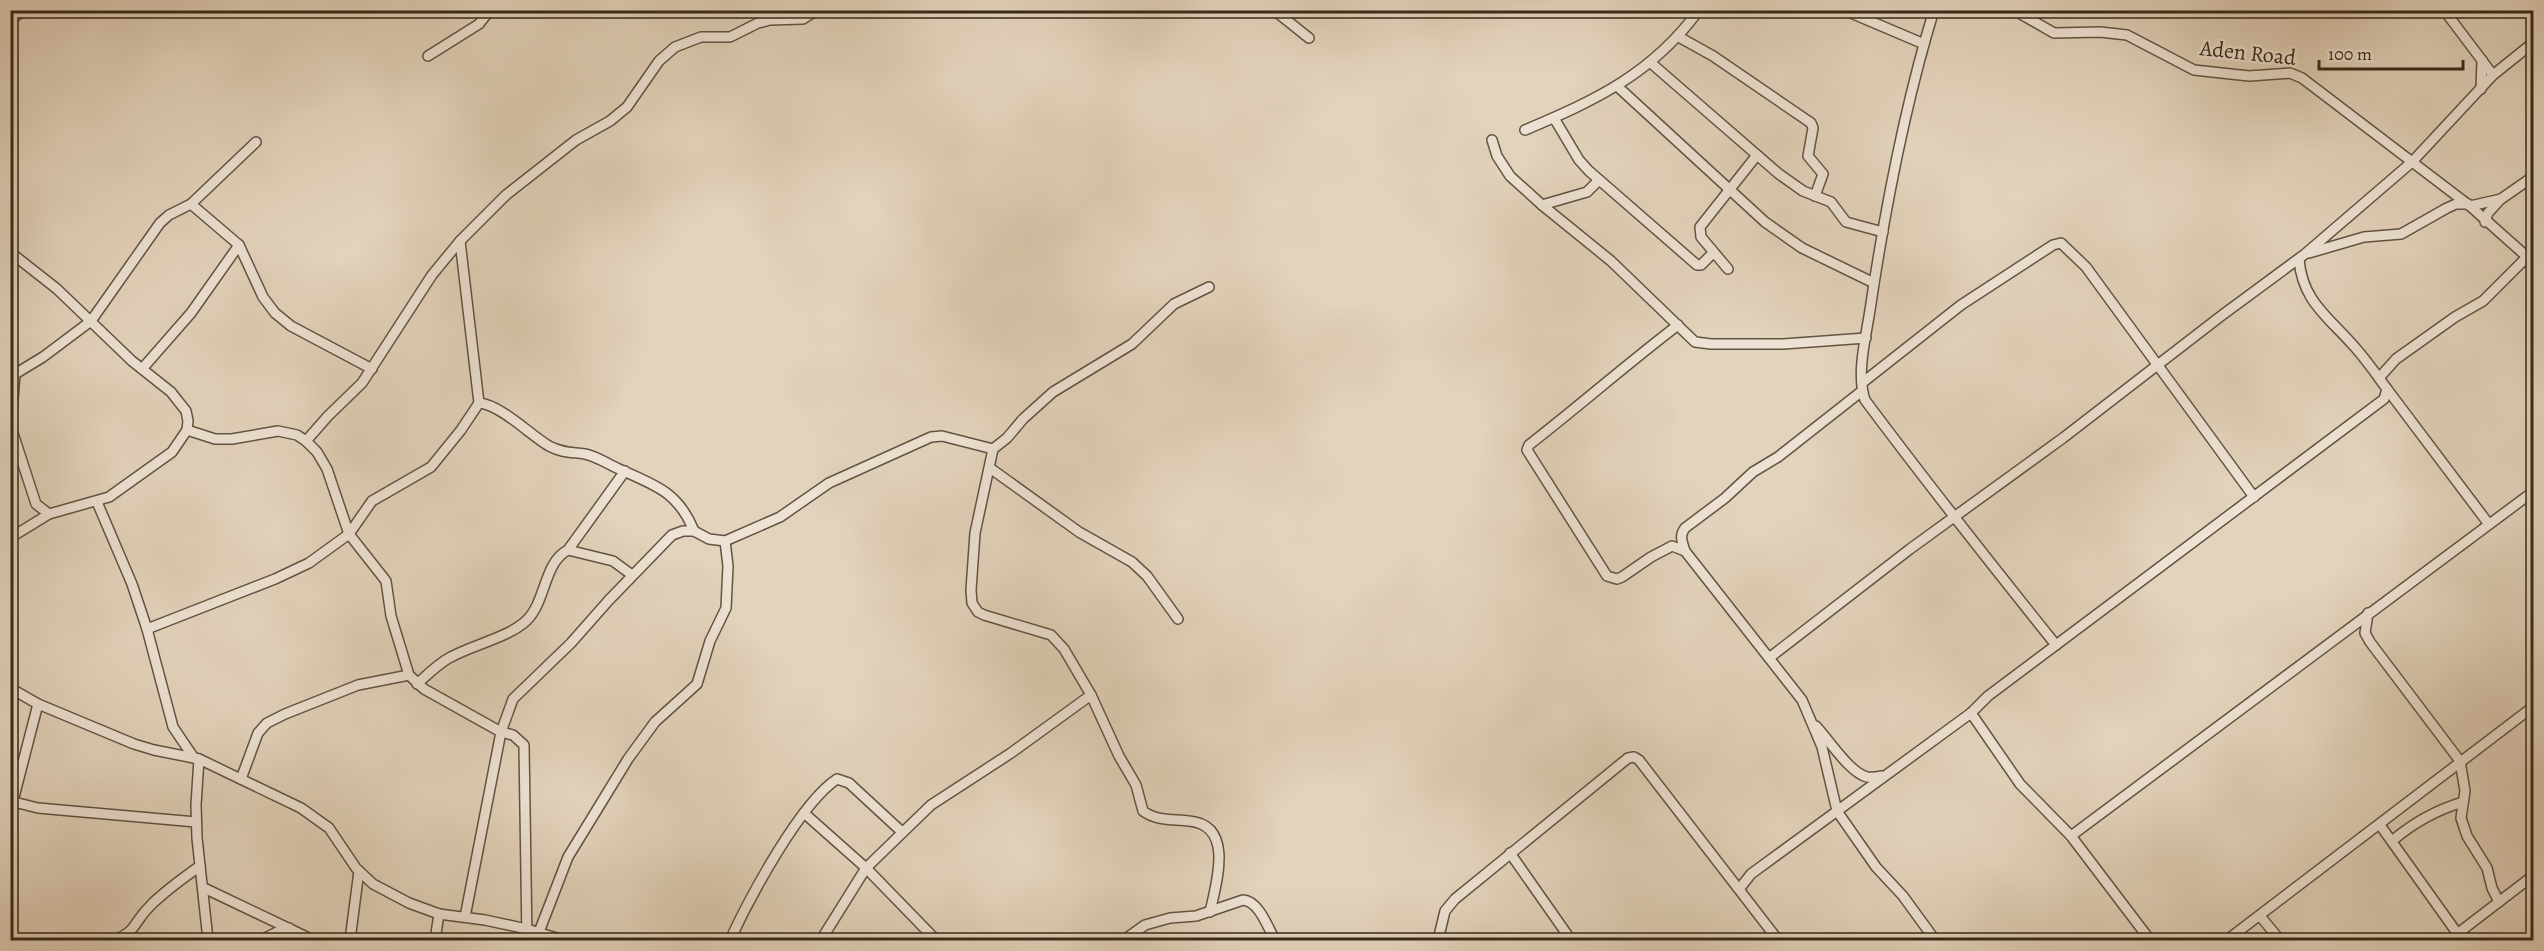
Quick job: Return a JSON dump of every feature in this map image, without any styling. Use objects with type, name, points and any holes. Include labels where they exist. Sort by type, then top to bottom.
[{"type":"street","points":[[10,20],[25,10]]},
{"type":"street","points":[[428,56],[479,24],[490,10]]},
{"type":"street","points":[[306,441],[372,369],[432,275],[460,241],[506,195],[576,140],[610,121],[627,107],[659,61],[675,47],[701,36],[730,37],[764,22],[803,19],[817,10]]},
{"type":"street","points":[[1275,10],[1309,39]]},
{"type":"street","points":[[1525,130],[1617,86],[1651,63],[1679,37],[1699,10]]},
{"type":"street","points":[[1844,10],[1924,44]]},
{"type":"street","points":[[1934,10],[1904,119],[1874,283],[1862,387],[1865,400],[1939,495],[1954,518],[2056,645]]},
{"type":"street","name":"Aden Road","points":[[2014,10],[2054,33],[2100,32],[2127,35],[2194,70],[2249,76],[2290,73],[2302,78],[2469,205],[2530,260]]},
{"type":"street","points":[[2444,10],[2493,75]]},
{"type":"street","points":[[1679,37],[1713,57],[1810,123],[1813,128],[1808,156],[1823,174],[1815,196]]},
{"type":"street","points":[[1769,658],[1910,549],[2063,438],[2302,257],[2412,162],[2493,75],[2534,42]]},
{"type":"street","points":[[2481,89],[2482,60]]},
{"type":"street","points":[[1651,63],[1779,174],[1815,196],[1832,202],[1846,222],[1883,232]]},
{"type":"street","points":[[1617,86],[1728,191],[1786,238],[1874,283]]},
{"type":"street","points":[[1554,118],[1579,160],[1696,265],[1701,265],[1713,253]]},
{"type":"street","points":[[1492,140],[1497,156],[1510,176],[1611,261],[1695,342],[1783,344],[1866,338]]},
{"type":"street","points":[[30,524],[36,504],[11,424],[13,376],[69,339],[91,321],[160,223],[169,214],[191,204],[256,142]]},
{"type":"street","points":[[1728,269],[1701,237],[1700,227],[1757,155]]},
{"type":"street","points":[[2486,222],[2488,213],[2501,199],[2534,176]]},
{"type":"street","points":[[1542,205],[1584,194],[1599,180]]},
{"type":"street","points":[[2302,257],[2364,237],[2401,234],[2456,204],[2469,205],[2501,199]]},
{"type":"street","points":[[191,204],[239,245],[263,297],[275,313],[308,336],[372,369]]},
{"type":"street","points":[[147,629],[275,579],[309,563],[349,534],[372,501],[430,467],[461,430],[479,403],[460,241]]},
{"type":"street","points":[[1935,940],[1903,896],[1876,867],[1837,811],[1822,747],[1802,700],[1685,551],[1681,533],[1753,472],[1778,458],[1961,305],[2057,243],[2068,248],[2086,267],[2254,497]]},
{"type":"street","points":[[142,369],[191,313],[239,245]]},
{"type":"street","points":[[10,252],[57,289],[142,369],[181,402],[186,411],[187,430],[172,452],[110,497],[49,514],[10,538]]},
{"type":"street","points":[[2302,257],[2300,275],[2305,290],[2379,378],[2488,523]]},
{"type":"street","points":[[2379,378],[2396,358],[2455,317],[2483,301],[2530,260]]},
{"type":"street","points":[[1209,287],[1174,304],[1132,344],[1053,392],[993,449],[975,533],[971,590],[972,603],[978,612],[1051,635],[1059,641],[1091,695],[1119,756],[1136,785],[1143,811],[1157,818],[1191,821],[1202,825],[1216,840],[1220,853],[1210,912]]},
{"type":"street","points":[[1678,325],[1625,365],[1584,402],[1529,445],[1527,450],[1607,576],[1617,579],[1622,577],[1672,546],[1685,551]]},
{"type":"street","points":[[1740,888],[1752,874],[1882,776],[1971,713],[1988,696],[2384,399],[2387,390]]},
{"type":"street","points":[[479,403],[505,414],[550,446],[566,453],[587,454],[649,480],[672,497],[689,518],[694,531]]},
{"type":"street","points":[[187,430],[215,440],[279,431],[297,435],[306,441],[317,452],[327,469],[349,534],[386,581],[391,616],[409,675],[417,684],[451,706],[501,732],[520,739],[525,751],[526,937]]},
{"type":"street","points":[[465,917],[501,732],[513,699],[571,643],[632,575],[672,535],[683,531],[694,531],[709,539],[725,541],[780,517],[829,483],[914,443],[942,436],[993,449]]},
{"type":"street","points":[[990,468],[1085,537],[1132,562],[1147,576],[1178,620]]},
{"type":"street","points":[[417,684],[447,659],[521,626],[532,616],[556,562],[562,553],[568,550],[625,471]]},
{"type":"street","points":[[2071,836],[2488,523],[2534,491]]},
{"type":"street","points":[[97,502],[132,584],[147,629],[173,727],[196,758],[196,822],[208,940]]},
{"type":"street","points":[[36,504],[49,514]]},
{"type":"street","points":[[539,932],[575,843],[628,759],[656,722],[697,684],[710,641],[726,608],[728,566],[725,541]]},
{"type":"street","points":[[568,550],[613,561],[632,575]]},
{"type":"street","points":[[2368,613],[2366,633],[2370,642],[2460,762],[2465,778],[2462,818],[2467,836],[2487,868],[2492,888],[2499,902]]},
{"type":"street","points":[[241,778],[258,733],[267,723],[358,686],[409,675]]},
{"type":"street","points":[[10,688],[38,704],[144,747],[196,758],[241,778],[320,819],[336,836],[359,871],[389,893],[439,914],[465,917],[526,937],[539,932],[563,940]]},
{"type":"street","points":[[821,940],[866,868],[902,832],[939,799],[1011,753],[1091,695]]},
{"type":"street","points":[[38,704],[12,801],[46,809],[196,822]]},
{"type":"street","points":[[2227,940],[2534,706]]},
{"type":"street","points":[[1971,713],[2020,784],[2071,836],[2150,940]]},
{"type":"street","points":[[1810,718],[1853,768],[1869,777],[1882,776]]},
{"type":"street","points":[[1438,940],[1445,911],[1455,899],[1628,758],[1634,757],[1639,760],[1709,853],[1740,888],[1778,940]]},
{"type":"street","points":[[730,940],[755,891],[804,813],[831,783],[843,779],[902,832]]},
{"type":"street","points":[[2392,841],[2407,828],[2427,816],[2463,802]]},
{"type":"street","points":[[804,813],[866,868],[936,940]]},
{"type":"street","points":[[2380,825],[2459,937],[2534,875]]},
{"type":"street","points":[[1510,853],[1571,940]]},
{"type":"street","points":[[114,940],[130,934],[151,905],[200,866]]},
{"type":"street","points":[[350,940],[359,871]]},
{"type":"street","points":[[204,888],[313,940]]},
{"type":"street","points":[[1124,940],[1145,925],[1170,918],[1196,916],[1228,904],[1248,900],[1254,905],[1275,940]]},
{"type":"street","points":[[435,940],[439,914]]},
{"type":"street","points":[[2260,916],[2280,940]]},
{"type":"street","points":[[261,940],[289,928]]}]
